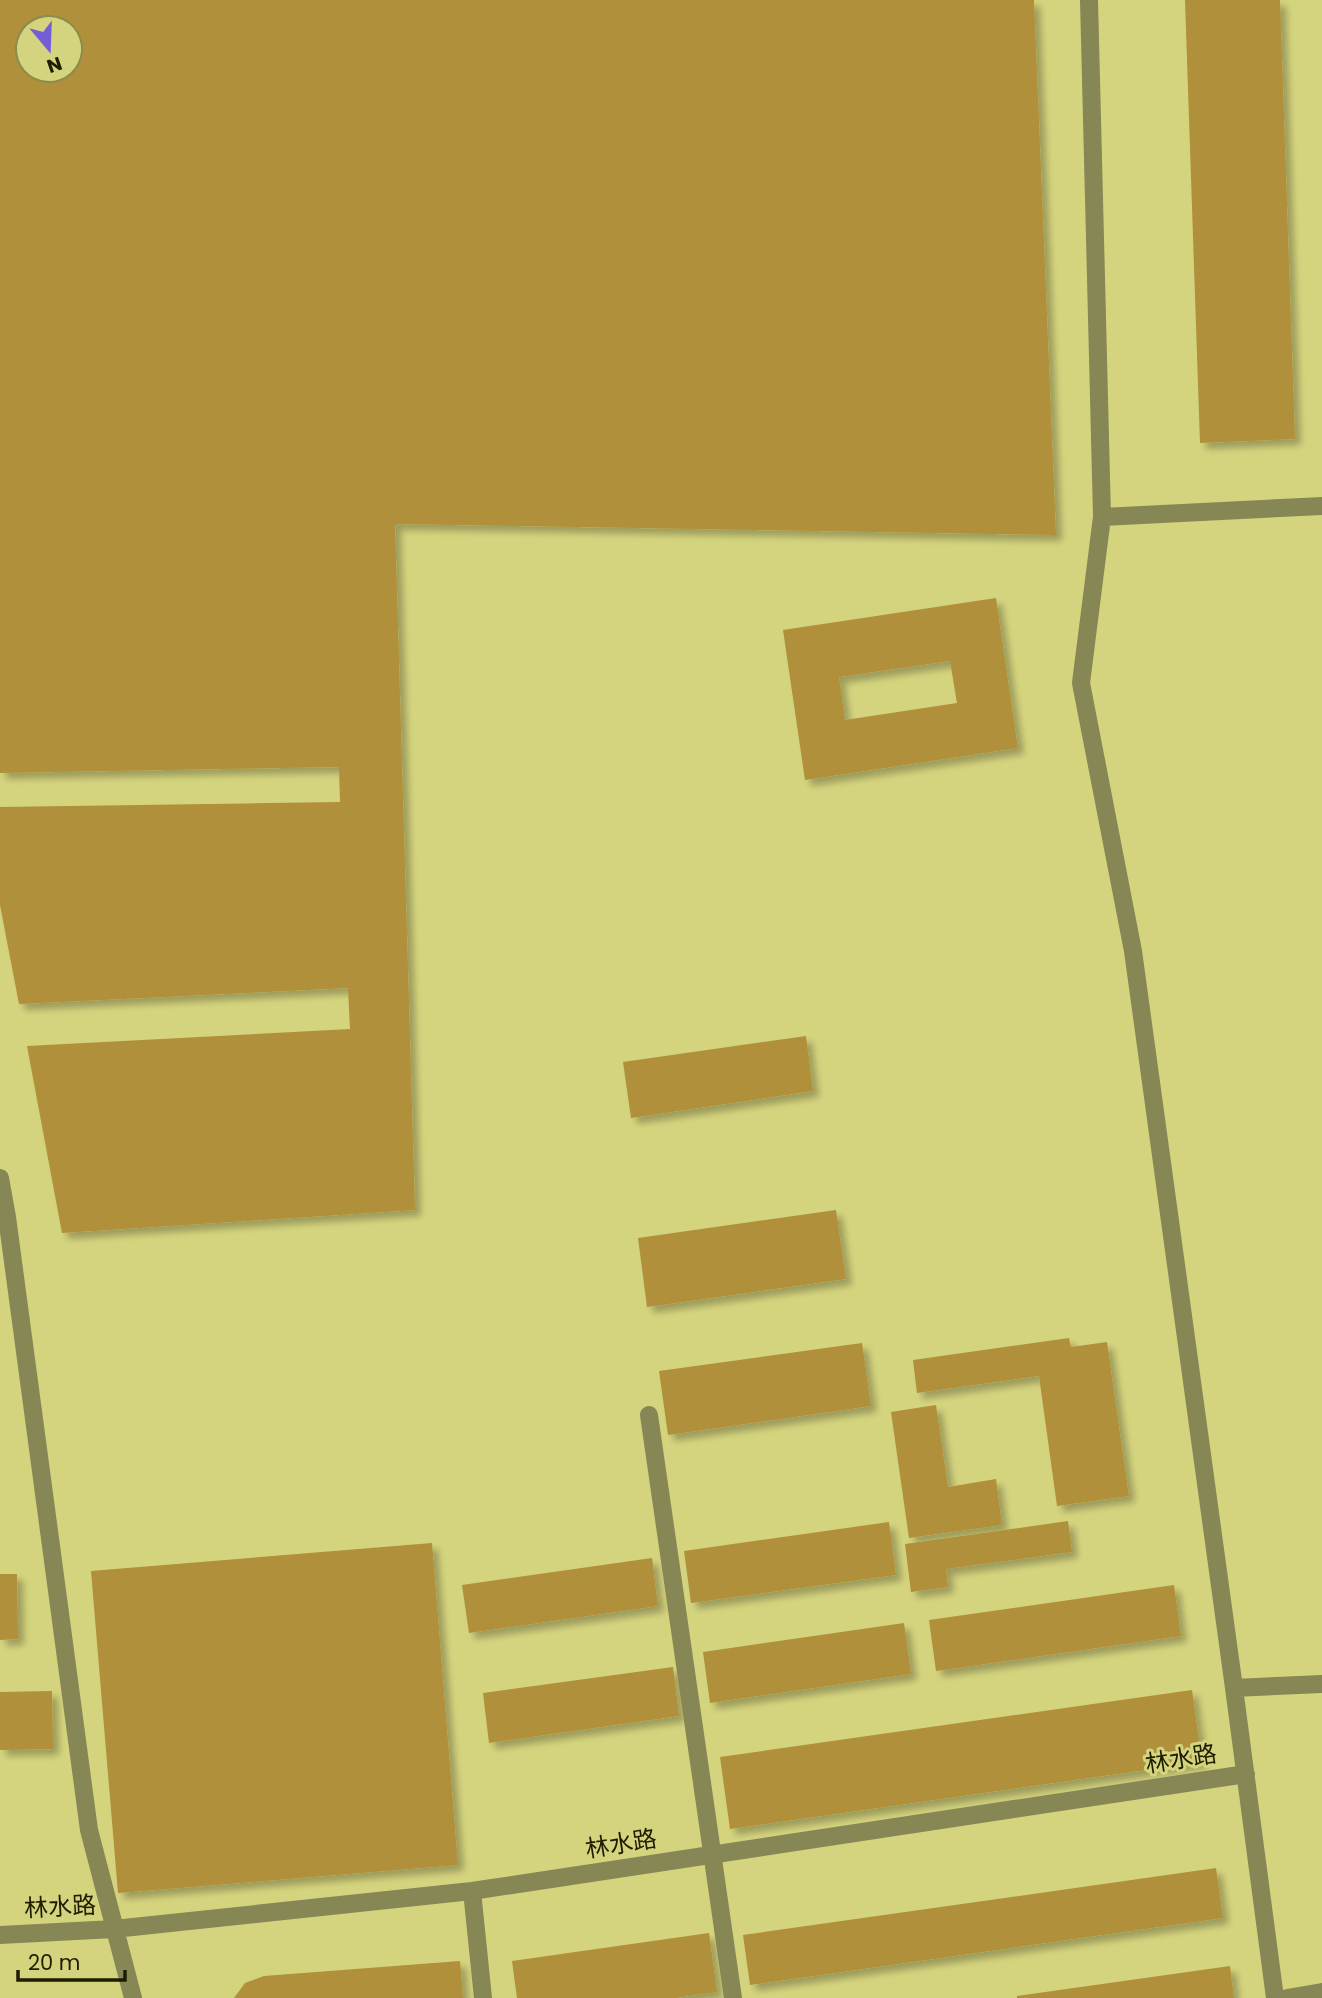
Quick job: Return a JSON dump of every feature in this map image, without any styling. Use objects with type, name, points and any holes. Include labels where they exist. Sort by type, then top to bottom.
[{"type":"street","points":[[1089,0],[1102,517],[1081,683],[1133,951],[1275,1998]]},
{"type":"street","points":[[1102,517],[1322,506]]},
{"type":"street","points":[[0,1178],[89,1829],[133,1998]]},
{"type":"street","points":[[649,1415],[733,1998]]},
{"type":"street","points":[[1234,1688],[1322,1684]]},
{"type":"street","name":"林水路","points":[[0,1935],[114,1929],[472,1891],[1246,1774]]},
{"type":"street","points":[[472,1891],[483,1998]]},
{"type":"street","points":[[1287,1998],[1322,1992]]},
{"type":"building","points":[[0,0],[1034,0],[1056,535],[395,524],[415,1210],[62,1233],[27,1046],[350,1029],[348,988],[19,1004],[0,905],[0,807],[340,802],[339,767],[0,773]]},
{"type":"building","points":[[1185,0],[1280,0],[1295,439],[1200,443]]},
{"type":"building","points":[[996,598],[1018,748],[805,780],[783,630]],"holes":[[[950,661],[957,703],[845,720],[839,677]]]},
{"type":"building","points":[[806,1036],[813,1091],[631,1118],[623,1062]]},
{"type":"building","points":[[836,1210],[846,1279],[647,1307],[638,1238]]},
{"type":"building","points":[[1069,1338],[1071,1347],[1107,1342],[1129,1496],[1057,1506],[1039,1376],[917,1393],[913,1360]]},
{"type":"building","points":[[862,1343],[871,1406],[668,1435],[659,1371]]},
{"type":"building","points":[[936,1405],[948,1487],[996,1479],[1002,1525],[909,1538],[891,1412]]},
{"type":"building","points":[[1068,1521],[1072,1552],[946,1569],[948,1587],[911,1592],[905,1544]]},
{"type":"building","points":[[889,1522],[896,1575],[691,1603],[684,1551]]},
{"type":"building","points":[[432,1543],[458,1865],[118,1893],[91,1571]]},
{"type":"building","points":[[652,1558],[658,1606],[469,1633],[462,1585]]},
{"type":"building","points":[[0,1574],[17,1574],[18,1639],[0,1640]]},
{"type":"building","points":[[1174,1585],[1181,1636],[936,1671],[929,1620]]},
{"type":"building","points":[[904,1623],[911,1674],[710,1703],[703,1652]]},
{"type":"building","points":[[673,1667],[679,1716],[489,1743],[483,1693]]},
{"type":"building","points":[[1192,1690],[1202,1762],[730,1829],[720,1757]]},
{"type":"building","points":[[52,1691],[53,1749],[0,1750],[0,1692]]},
{"type":"building","points":[[1216,1868],[1223,1918],[750,1985],[743,1935]]},
{"type":"building","points":[[709,1933],[717,1992],[675,1998],[517,1998],[512,1961]]},
{"type":"building","points":[[460,1961],[463,1998],[234,1998],[245,1983],[264,1976]]},
{"type":"building","points":[[1230,1966],[1234,1998],[1017,1998],[1017,1996]]}]
